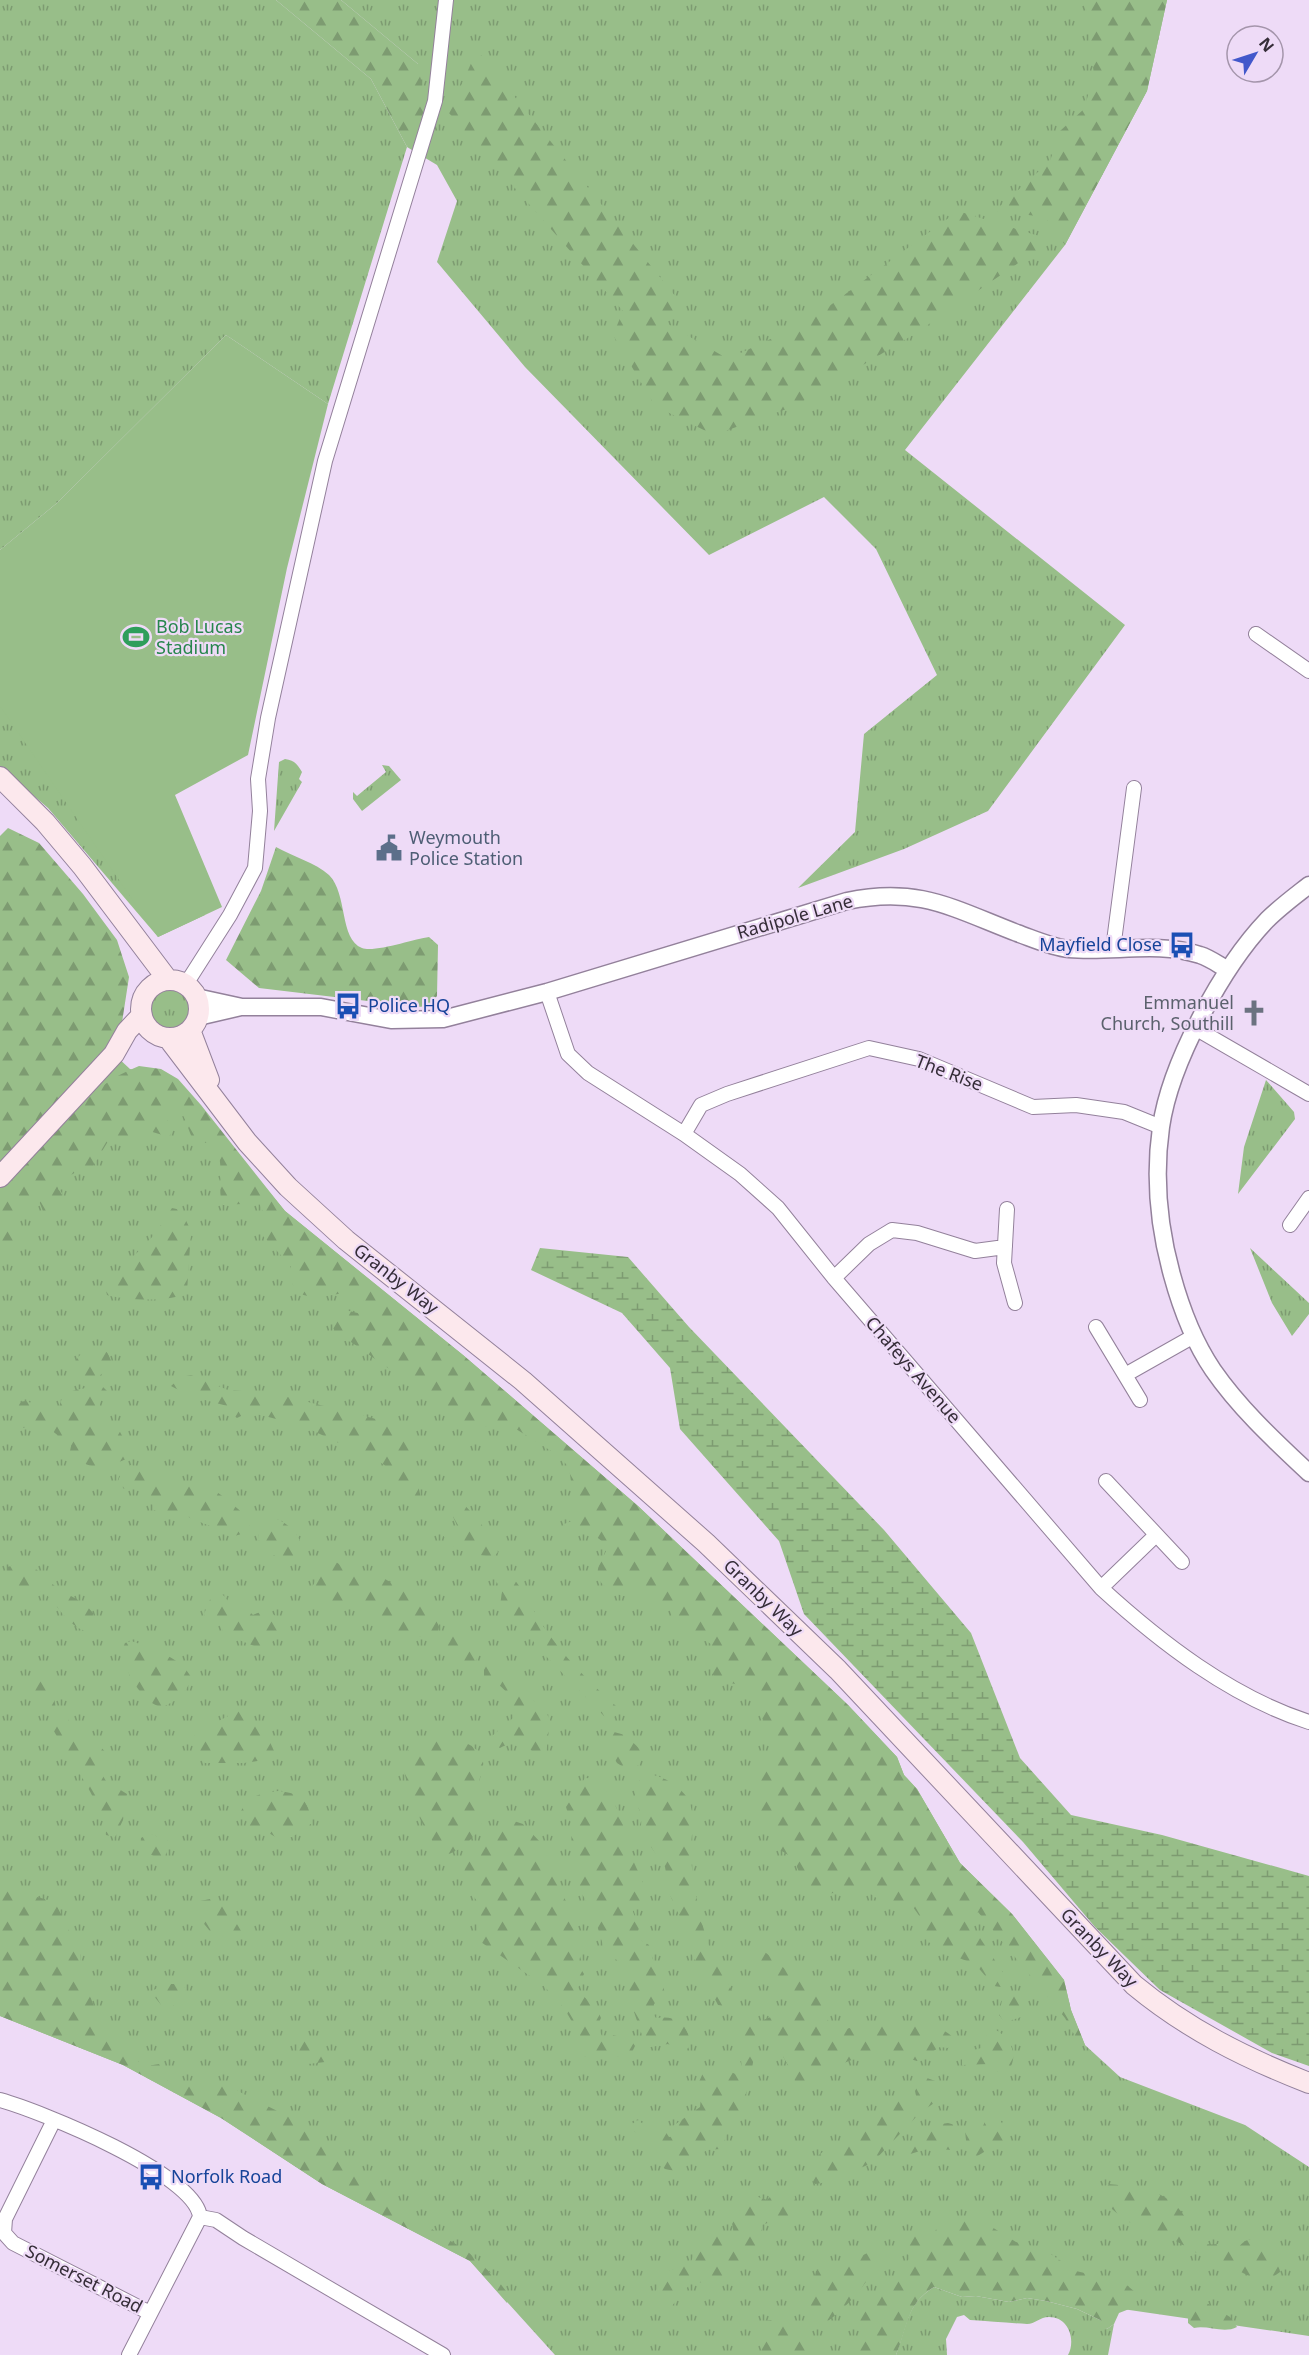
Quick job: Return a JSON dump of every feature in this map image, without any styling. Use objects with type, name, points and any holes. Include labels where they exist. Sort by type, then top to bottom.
[{"type":"main road","points":[[0,777],[45,822],[175,987],[194,1024],[180,1036],[162,1036],[114,1054]]},
{"type":"main road","points":[[162,1036],[147,1027],[142,1015],[142,999],[175,987]]},
{"type":"main road","points":[[0,1177],[114,1054],[127,1031],[142,1015]]},
{"type":"main road","name":"Granby Way","points":[[194,1024],[218,1102]]},
{"type":"main road","name":"Granby Way","points":[[162,1036],[218,1102],[247,1142],[288,1187],[346,1240],[523,1381],[706,1544],[838,1670],[1134,1985],[1168,2013],[1206,2036],[1254,2061],[1309,2083]]},
{"type":"street","points":[[175,987],[230,915],[255,868],[260,812],[258,779],[268,718],[325,461],[435,101],[446,0]]},
{"type":"street","points":[[1257,633],[1309,671]]},
{"type":"street","points":[[1113,949],[1134,788]]},
{"type":"street","points":[[1309,885],[1268,920],[1228,970],[1195,1028],[1172,1086],[1161,1127],[1159,1202],[1163,1242],[1179,1298],[1194,1336],[1213,1370],[1237,1401],[1309,1473]]},
{"type":"street","name":"Radipole Lane","points":[[175,987],[242,1007],[321,1007],[391,1020],[440,1019],[547,992],[847,901],[877,895],[909,895],[939,901],[1044,943],[1068,949],[1167,947],[1202,955],[1228,970]]},
{"type":"street","name":"Chafeys Avenue","points":[[547,992],[568,1054],[588,1072],[684,1134],[740,1174],[778,1208],[834,1278],[1101,1588],[1138,1622],[1219,1680],[1309,1722]]},
{"type":"street","name":"Radipole Lane","points":[[194,1024],[242,1007]]},
{"type":"street","points":[[1195,1028],[1309,1094]]},
{"type":"street","name":"The Rise","points":[[684,1134],[701,1105],[727,1094],[869,1048],[919,1059],[1033,1107],[1076,1105],[1124,1112],[1161,1127]]},
{"type":"street","points":[[1290,1225],[1309,1198]]},
{"type":"street","points":[[1007,1209],[1004,1263],[1015,1303]]},
{"type":"street","points":[[834,1278],[869,1244],[892,1230],[917,1233],[975,1251],[1005,1246]]},
{"type":"street","points":[[1096,1327],[1140,1400]]},
{"type":"street","points":[[1125,1375],[1194,1336]]},
{"type":"street","points":[[1106,1481],[1182,1562]]},
{"type":"street","points":[[1101,1588],[1156,1535]]},
{"type":"street","points":[[0,2100],[107,2143],[164,2176],[194,2200],[199,2208],[200,2217],[129,2355]]},
{"type":"street","name":"Somerset Road","points":[[54,2120],[5,2219],[4,2233],[13,2243],[150,2313]]},
{"type":"street","points":[[200,2217],[216,2220],[443,2355]]},
{"type":"green space","points":[[0,0],[276,0],[371,79],[407,147],[328,404],[226,335],[57,503],[0,550]]},
{"type":"green space","points":[[276,0],[341,0],[418,64],[426,107],[407,147],[371,79]]},
{"type":"green space","points":[[341,0],[1167,0],[1147,91],[1065,245],[905,450],[1125,625],[988,811],[904,849],[798,888],[855,832],[864,734],[937,675],[876,549],[824,497],[709,555],[525,367],[437,262],[457,201],[437,165],[407,147],[418,64]]},
{"type":"green space","points":[[1085,0],[1167,0],[1147,91],[1065,245],[1045,217],[995,211],[1050,161],[1060,131],[1084,109],[1094,75]]},
{"type":"green space","points":[[477,50],[684,307],[666,323],[728,359],[809,321],[958,211],[1052,240],[916,333],[795,406],[714,435],[655,406],[613,335],[623,311],[449,113]]},
{"type":"green space","name":"Bob Lucas Stadium","points":[[226,335],[328,404],[287,568],[248,755],[175,795],[222,907],[158,937],[0,706],[0,550],[57,503]]},
{"type":"green space","points":[[0,693],[205,915],[158,937],[48,808],[0,767]]},
{"type":"green space","points":[[285,759],[293,761],[302,772],[299,779],[302,782],[274,831],[279,762]]},
{"type":"green space","points":[[382,765],[389,766],[401,780],[362,811],[353,799],[353,792],[357,796],[386,772]]},
{"type":"green space","points":[[8,828],[39,843],[83,894],[117,940],[129,977],[121,1029],[101,1057],[0,1165],[0,836]]},
{"type":"green space","points":[[0,836],[102,1043],[130,1069],[175,1078],[285,1211],[463,1355],[638,1506],[848,1705],[897,1757],[904,1775],[917,1789],[960,1863],[1012,1914],[1064,1980],[1071,2010],[1085,2045],[1120,2077],[1245,2125],[1309,2167],[1309,2336],[930,2281],[875,2355],[555,2355],[470,2261],[322,2184],[221,2118],[123,2065],[0,2016]]},
{"type":"green space","points":[[276,847],[311,863],[329,875],[339,893],[350,935],[362,948],[375,949],[429,937],[438,945],[437,996],[429,1006],[418,1007],[259,988],[226,960],[261,891]]},
{"type":"green space","points":[[170,989],[184,995],[190,1009],[184,1023],[170,1029],[156,1023],[150,1009],[156,995]]},
{"type":"green space","points":[[139,1066],[161,1069],[178,1079],[285,1211],[463,1355],[638,1506],[848,1705],[897,1757],[904,1775],[917,1789],[960,1863],[1012,1914],[1064,1980],[1071,2010],[1085,2045],[1080,2045],[1065,2018],[978,1912],[968,1920],[1006,1977],[1006,1982],[1001,1987],[994,1986],[975,1964],[959,1958],[949,1948],[927,1942],[923,1921],[913,1907],[887,1906],[867,1891],[819,1894],[804,1883],[793,1858],[777,1848],[755,1806],[759,1795],[746,1778],[783,1755],[784,1748],[759,1714],[754,1691],[716,1677],[711,1668],[716,1649],[704,1640],[686,1637],[680,1632],[670,1609],[653,1603],[635,1590],[623,1596],[609,1590],[602,1583],[598,1569],[608,1546],[584,1527],[565,1528],[564,1524],[577,1519],[579,1512],[573,1496],[569,1467],[556,1454],[508,1424],[473,1428],[351,1342],[340,1339],[333,1328],[334,1314],[341,1309],[370,1316],[371,1309],[355,1292],[313,1297],[296,1290],[292,1281],[291,1266],[262,1235],[264,1214],[259,1203],[223,1205],[220,1193],[220,1161],[215,1145],[194,1140],[179,1111],[167,1108],[167,1120],[174,1128],[169,1137],[146,1130],[134,1138],[107,1143],[93,1166],[81,1169],[61,1181],[58,1189],[62,1193],[57,1213],[43,1211],[37,1196],[31,1195],[14,1214],[17,1230],[15,1244],[0,1248],[0,1190],[81,1103],[99,1088]]},
{"type":"green space","points":[[1266,1080],[1294,1112],[1295,1119],[1238,1194],[1244,1147]]},
{"type":"green space","points":[[172,1208],[181,1210],[191,1231],[187,1292],[172,1298],[161,1299],[136,1299],[107,1295],[105,1286],[155,1234]]},
{"type":"green space","points":[[540,1248],[628,1257],[689,1327],[884,1530],[971,1633],[1020,1758],[1071,1815],[1162,1835],[1309,1876],[1309,2066],[1272,2053],[1160,1990],[1095,1927],[1023,1842],[804,1614],[779,1541],[680,1429],[670,1368],[622,1313],[531,1270]]},
{"type":"green space","points":[[1250,1248],[1309,1303],[1309,1314],[1292,1336],[1272,1303]]},
{"type":"green space","points":[[98,1347],[108,1353],[111,1361],[100,1376],[82,1382],[77,1377],[76,1360],[80,1355]]},
{"type":"green space","points":[[191,1375],[228,1390],[272,1393],[376,1419],[392,1429],[410,1447],[423,1508],[419,1511],[388,1467],[381,1463],[303,1426],[249,1412],[237,1418],[233,1415],[231,1407],[190,1396],[171,1386],[181,1377]]},
{"type":"green space","points":[[103,1387],[107,1391],[100,1402],[98,1421],[102,1427],[120,1432],[130,1450],[126,1459],[103,1467],[91,1466],[69,1456],[71,1446],[45,1425],[39,1423],[23,1428],[18,1425],[14,1407],[18,1402],[26,1401],[57,1413],[62,1399],[70,1392]]},
{"type":"green space","points":[[131,1465],[162,1476],[165,1482],[173,1487],[199,1485],[212,1489],[249,1519],[250,1526],[244,1532],[234,1536],[192,1519],[184,1513],[167,1515],[154,1510],[150,1494],[143,1489],[124,1489],[118,1481],[122,1471]]},
{"type":"green space","points":[[461,1501],[480,1522],[498,1552],[493,1557],[479,1555],[471,1545],[467,1545],[462,1551],[456,1549],[427,1519],[428,1516],[438,1520],[461,1534],[449,1508],[450,1503]]},
{"type":"green space","points":[[272,1517],[293,1530],[300,1540],[304,1551],[298,1563],[273,1555],[267,1545],[258,1540],[259,1531]]},
{"type":"green space","points":[[315,1560],[323,1564],[336,1562],[353,1573],[366,1571],[409,1590],[416,1600],[425,1603],[435,1615],[439,1627],[437,1636],[429,1638],[400,1634],[381,1619],[358,1607],[318,1601],[311,1589],[316,1580],[311,1563]]},
{"type":"green space","points":[[28,1562],[57,1588],[85,1604],[93,1613],[92,1632],[84,1631],[71,1623],[44,1592],[17,1586],[11,1582],[7,1567]]},
{"type":"green space","points":[[497,1572],[510,1574],[559,1648],[616,1706],[617,1714],[613,1718],[604,1716],[540,1650],[516,1619],[505,1614],[500,1606],[502,1591],[493,1576]]},
{"type":"green space","points":[[217,1594],[223,1595],[229,1602],[241,1603],[253,1615],[270,1612],[278,1622],[277,1636],[262,1649],[224,1634],[220,1624],[207,1619],[204,1614],[211,1597]]},
{"type":"green space","points":[[453,1629],[477,1648],[478,1656],[475,1662],[466,1664],[445,1642],[444,1637]]},
{"type":"green space","points":[[131,1641],[166,1655],[188,1672],[192,1679],[176,1700],[161,1707],[141,1693],[120,1655],[125,1643]]},
{"type":"green space","points":[[491,1661],[510,1673],[531,1699],[543,1706],[550,1720],[546,1755],[542,1757],[517,1744],[500,1748],[493,1744],[492,1736],[513,1718],[509,1696],[498,1684],[484,1676],[484,1664]]},
{"type":"green space","points":[[43,1673],[51,1686],[56,1710],[68,1718],[70,1727],[78,1732],[84,1745],[92,1742],[99,1745],[107,1754],[100,1771],[106,1781],[127,1794],[123,1820],[115,1837],[106,1835],[91,1794],[50,1724],[50,1713],[34,1693],[29,1678],[34,1674]]},
{"type":"green space","points":[[238,1711],[250,1718],[264,1733],[274,1751],[272,1759],[244,1763],[205,1763],[195,1750],[193,1741],[195,1733]]},
{"type":"green space","points":[[614,1732],[625,1735],[642,1751],[639,1765],[628,1770],[617,1763],[605,1743],[607,1736]]},
{"type":"green space","points":[[441,1736],[468,1744],[480,1753],[483,1759],[478,1789],[483,1814],[481,1823],[469,1841],[445,1855],[438,1849],[423,1825],[410,1794],[404,1766],[407,1752],[419,1739]]},
{"type":"green space","points":[[647,1774],[658,1776],[673,1784],[686,1796],[690,1804],[693,1819],[691,1859],[700,1916],[710,1949],[735,1998],[726,2007],[718,2005],[691,1953],[689,1937],[670,1895],[665,1867],[640,1831],[640,1814],[635,1794],[639,1781]]},
{"type":"green space","points":[[585,1778],[601,1784],[608,1792],[622,1822],[631,1856],[645,1891],[645,1897],[632,1909],[639,1928],[637,1934],[639,1939],[649,1945],[665,1994],[654,2004],[653,2014],[656,2018],[676,2019],[684,2026],[690,2046],[684,2052],[668,2044],[645,2048],[641,2046],[642,2035],[625,1986],[628,1965],[606,1955],[593,1912],[582,1894],[572,1860],[571,1823],[566,1807]]},
{"type":"green space","points":[[278,1791],[299,1796],[308,1808],[312,1823],[292,1837],[279,1839],[267,1832],[252,1831],[241,1811],[248,1801],[256,1796]]},
{"type":"green space","points":[[508,1819],[523,1824],[542,1844],[547,1857],[555,1867],[559,1889],[577,1920],[575,1940],[582,1951],[578,1964],[584,1974],[578,1988],[601,2018],[597,2026],[602,2036],[613,2035],[631,2040],[635,2046],[632,2052],[610,2059],[577,2056],[576,2047],[582,2039],[564,2008],[543,1985],[478,1940],[476,1915],[481,1906],[465,1882],[465,1869],[473,1855]]},
{"type":"green space","points":[[149,1833],[168,1841],[169,1846],[165,1856],[156,1857],[140,1850],[141,1838]]},
{"type":"green space","points":[[0,1876],[16,1891],[55,1902],[80,1953],[81,1972],[101,2025],[110,2039],[128,2038],[141,2067],[159,2064],[171,2088],[177,2091],[197,2083],[216,2088],[224,2084],[303,2124],[353,2170],[440,2235],[466,2250],[496,2278],[509,2295],[507,2303],[470,2261],[322,2184],[221,2118],[123,2065],[0,2016]]},
{"type":"green space","points":[[215,1898],[230,1913],[241,1931],[237,1938],[213,1935],[193,1910],[195,1902]]},
{"type":"green space","points":[[759,1948],[806,1983],[824,1988],[829,1994],[820,2012],[838,2031],[882,2024],[919,2024],[935,2027],[948,2033],[955,2041],[948,2048],[940,2047],[917,2061],[885,2055],[858,2058],[832,2069],[804,2087],[797,2086],[784,2058],[763,2032],[762,2021],[795,2006],[801,1997],[766,1979],[746,1959],[751,1952]]},
{"type":"green space","points":[[171,1984],[184,1984],[186,1993],[167,2012],[153,1995],[153,1990]]},
{"type":"green space","points":[[1004,1990],[1009,1990],[1021,2001],[1021,2017],[1009,2021],[1003,2020],[999,2015]]},
{"type":"green space","points":[[747,2018],[753,2021],[755,2030],[750,2080],[743,2103],[722,2146],[720,2149],[707,2150],[675,2171],[665,2169],[660,2164],[666,2156],[664,2149],[655,2146],[632,2130],[632,2124],[638,2120],[648,2128],[665,2131],[669,2137],[675,2136],[673,2126],[700,2107],[701,2098],[692,2090],[691,2085],[698,2084],[703,2073],[721,2068],[738,2075],[742,2069],[737,2026]]},
{"type":"green space","points":[[994,2029],[1004,2036],[1010,2045],[1013,2055],[1011,2066],[1002,2071],[991,2072],[988,2064],[962,2065],[962,2059],[970,2051],[981,2048],[988,2032]]},
{"type":"green space","points":[[304,2035],[327,2057],[325,2062],[308,2064],[301,2059],[298,2045],[300,2036]]},
{"type":"green space","points":[[927,2078],[938,2082],[943,2093],[941,2098],[927,2108],[917,2100],[915,2091],[921,2080]]},
{"type":"green space","points":[[900,2096],[910,2100],[918,2115],[872,2163],[828,2182],[815,2184],[810,2174],[811,2165],[817,2157],[865,2128],[886,2106]]},
{"type":"green space","points":[[993,2114],[1006,2130],[1008,2139],[1005,2149],[994,2146],[974,2158],[968,2158],[965,2131],[983,2126],[988,2115]]},
{"type":"green space","points":[[948,2123],[955,2125],[956,2132],[952,2138],[956,2146],[951,2150],[930,2148],[907,2155],[904,2150],[905,2144],[920,2138],[928,2126]]},
{"type":"green space","points":[[1108,2184],[1141,2188],[1161,2195],[1178,2208],[1185,2217],[1195,2239],[1202,2243],[1229,2244],[1237,2249],[1251,2239],[1264,2243],[1275,2256],[1280,2272],[1267,2281],[1257,2280],[1215,2259],[1202,2256],[1162,2233],[1126,2221],[1112,2209],[1100,2191]]},
{"type":"green space","points":[[777,2190],[791,2190],[795,2197],[796,2207],[791,2217],[760,2225],[761,2241],[746,2264],[730,2275],[711,2281],[691,2283],[671,2307],[657,2300],[654,2294],[667,2271],[690,2264],[700,2240],[717,2233],[734,2235],[732,2223],[727,2220],[729,2210],[739,2206],[742,2198],[752,2195],[767,2200]]},
{"type":"green space","points":[[946,2218],[987,2224],[1016,2242],[1043,2249],[1076,2271],[1123,2282],[1135,2292],[1137,2306],[1119,2313],[1114,2324],[1107,2329],[1103,2327],[1100,2320],[1077,2309],[1046,2301],[1027,2298],[1009,2302],[976,2296],[962,2297],[934,2287],[918,2301],[913,2309],[896,2355],[851,2355],[863,2330],[856,2318],[862,2303],[879,2296],[909,2259],[906,2252],[911,2237],[917,2233],[928,2238]]},
{"type":"green space","points":[[882,2246],[885,2252],[850,2302],[821,2326],[809,2322],[804,2314],[819,2285],[815,2276],[816,2271],[824,2269],[834,2276],[859,2257]]},
{"type":"green space","points":[[934,2287],[962,2297],[976,2296],[1009,2302],[1027,2298],[1077,2309],[1100,2320],[1107,2329],[1114,2324],[1108,2355],[1068,2355],[1071,2336],[1066,2325],[1056,2318],[1046,2317],[1027,2324],[970,2320],[964,2315],[957,2317],[946,2339],[947,2355],[896,2355],[913,2309],[918,2301]]},
{"type":"green space","points":[[1205,2302],[1230,2317],[1237,2327],[1227,2330],[1194,2328],[1188,2323],[1188,2312],[1196,2304]]},
{"type":"green space","points":[[771,2320],[779,2325],[791,2321],[808,2331],[818,2355],[761,2355],[764,2321]]},
{"type":"place","name":"Bob Lucas Stadium","points":[[136,637]]},
{"type":"place","name":"Weymouth Police Station","points":[[389,848]]},
{"type":"place","name":"Mayfield Close","points":[[1182,945]]},
{"type":"place","name":"Police HQ","points":[[348,1006]]},
{"type":"place","name":"Emmanuel Church, Southill","points":[[1254,1013]]},
{"type":"place","name":"Norfolk Road","points":[[151,2177]]}]
